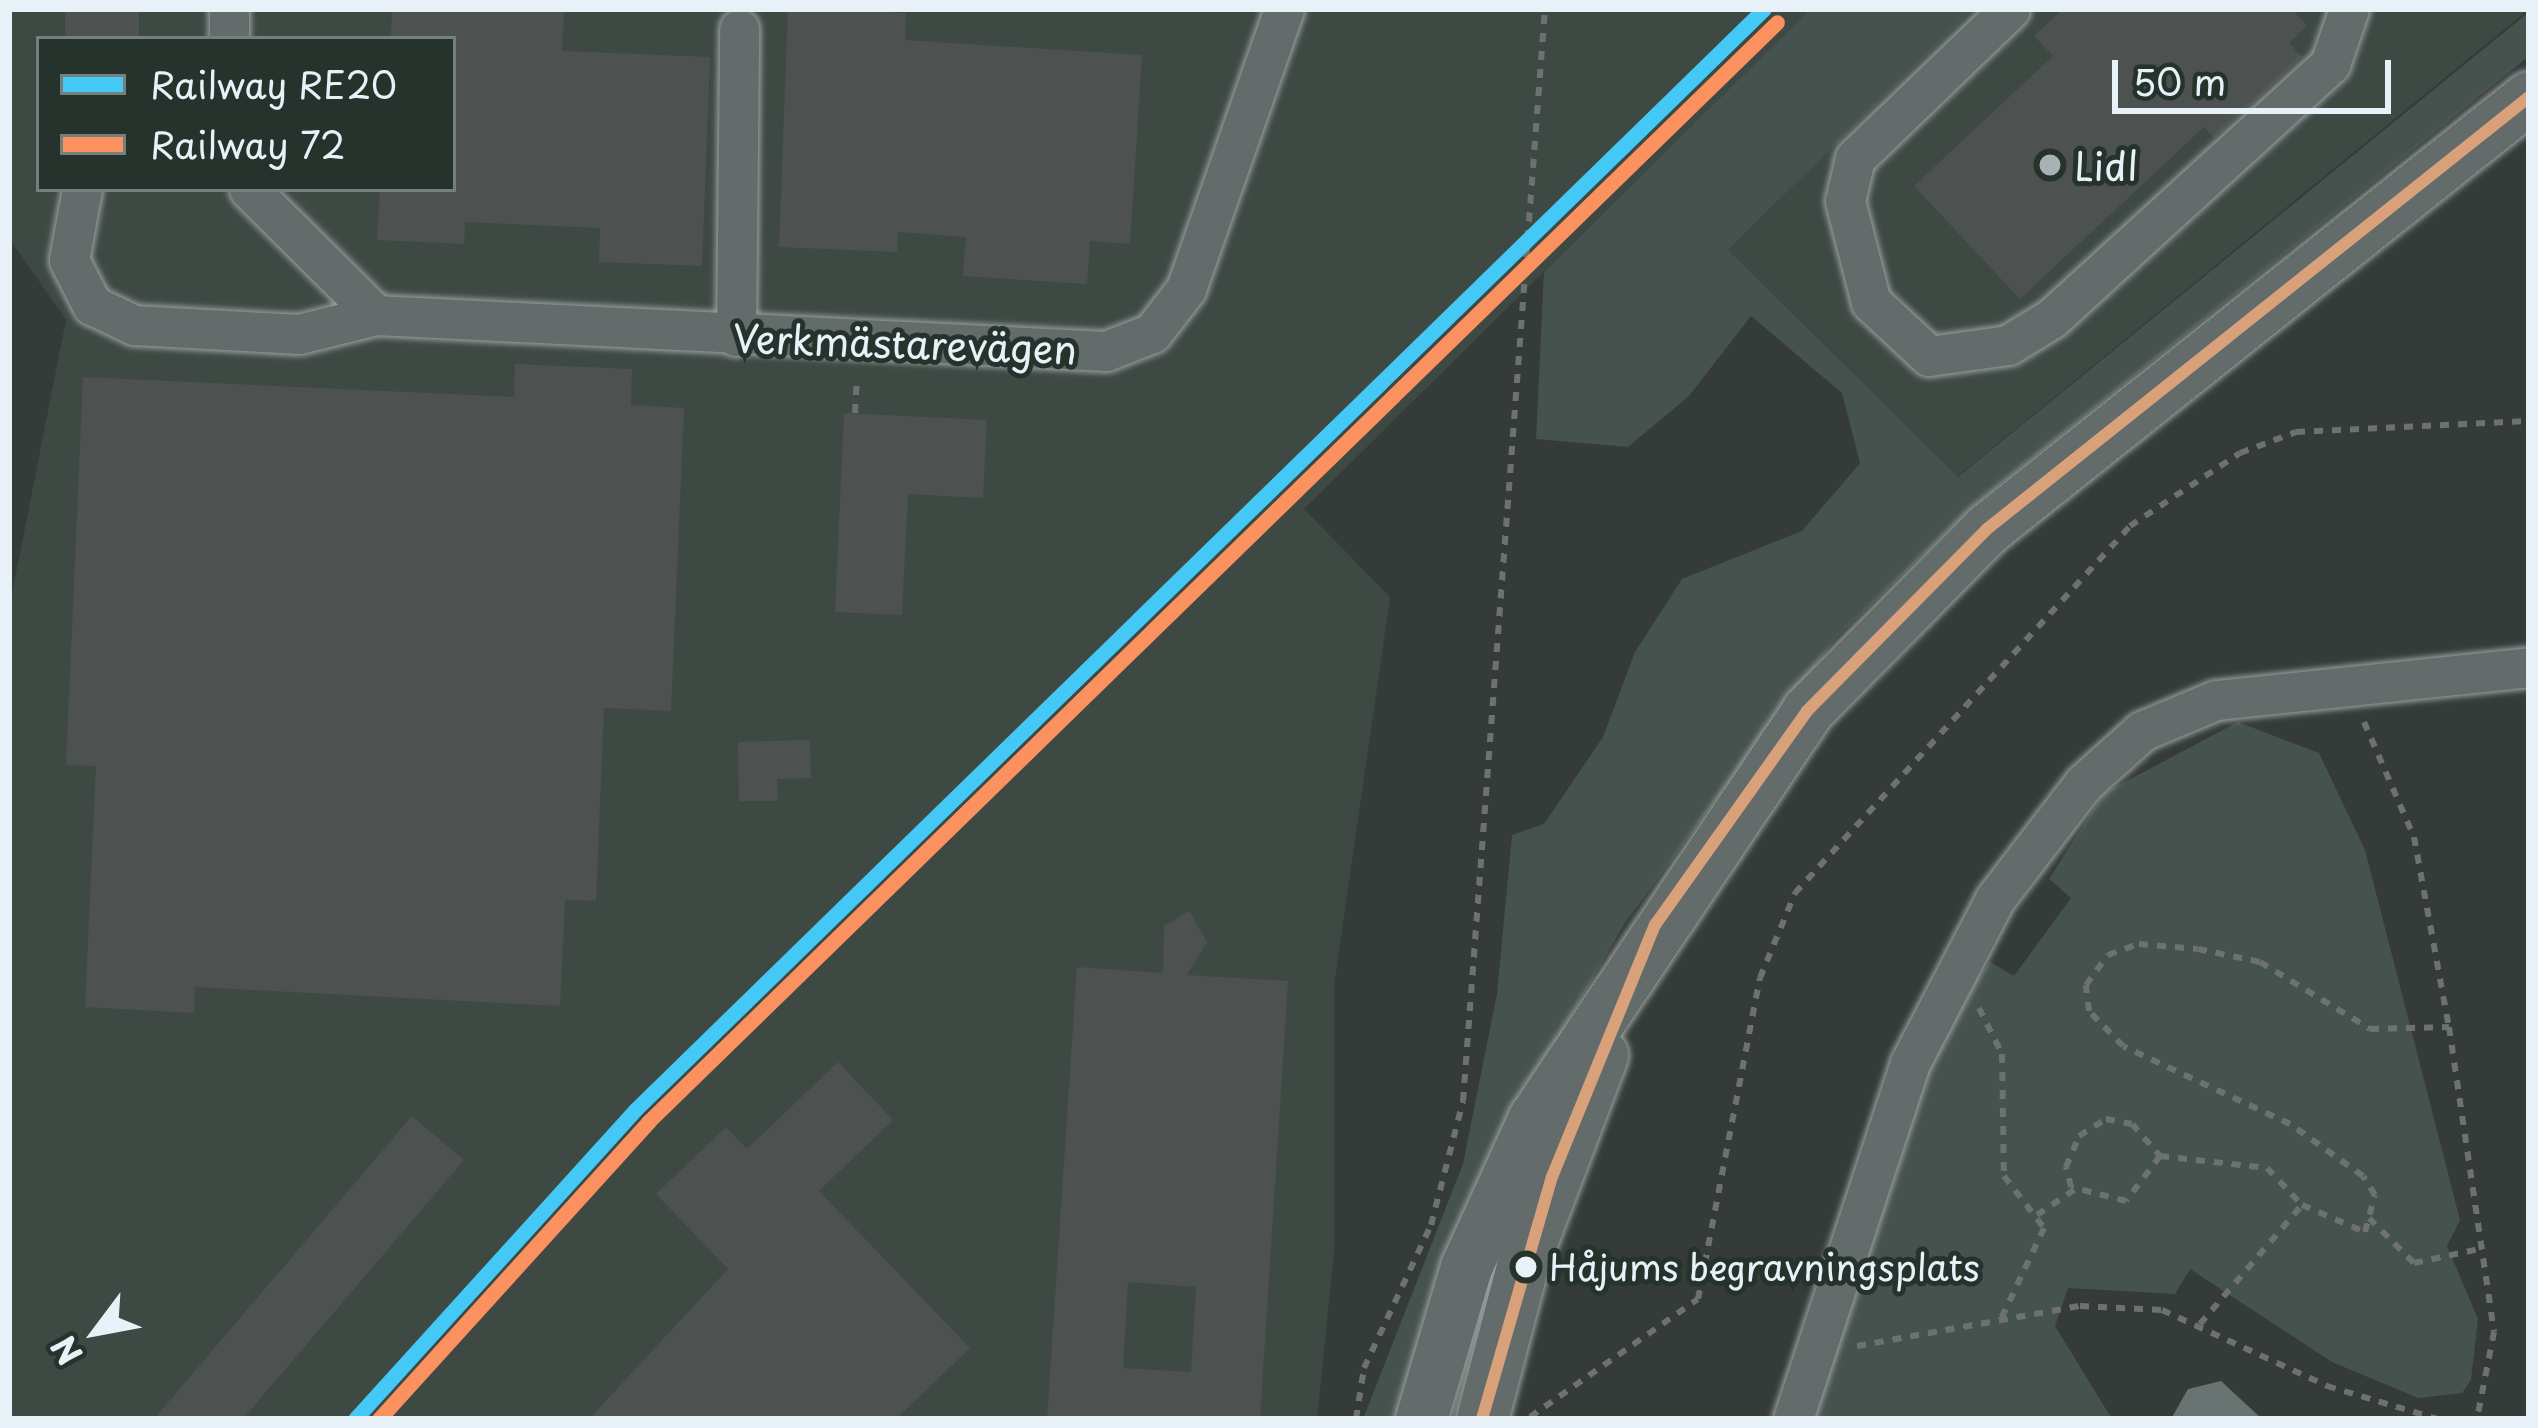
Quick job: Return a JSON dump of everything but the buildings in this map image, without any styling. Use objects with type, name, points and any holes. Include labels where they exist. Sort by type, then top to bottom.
[{"type":"main road","points":[[1421,1419],[1466,1267],[1534,1118],[1655,926],[1807,711],[1894,617],[2004,515],[2529,97]]},
{"type":"main road","points":[[1482,1419],[1552,1177],[1655,926]]},
{"type":"street","name":"Verkmästarevägen","points":[[81,192],[69,260],[92,305],[134,325],[299,334],[376,315],[1022,354],[1106,351],[1152,332],[1186,289],[1284,9]]},
{"type":"street","points":[[2010,9],[1855,158],[1844,201],[1871,302],[1929,356],[2008,345],[2052,318],[2330,64],[2349,9]]},
{"type":"street","points":[[736,336],[740,29]]},
{"type":"street","points":[[252,192],[376,315]]},
{"type":"street","points":[[1793,1419],[1824,1341],[1910,1063],[1995,898],[2084,783],[2142,731],[2216,700],[2529,667]]},
{"type":"path","points":[[1356,1419],[1364,1368],[1431,1225],[1463,1101],[1545,9]]},
{"type":"path","points":[[1527,1419],[1698,1300],[1760,978],[1795,893],[2129,526],[2240,453],[2296,432],[2529,421]]},
{"type":"path","points":[[2343,686],[2414,837],[2449,1027],[2494,1332],[2476,1419]]},
{"type":"path","points":[[2076,1189],[2066,1167],[2079,1136],[2106,1119],[2132,1124],[2159,1156],[2267,1168],[2302,1205],[2347,1230],[2365,1232],[2375,1195],[2363,1176],[2290,1124],[2123,1046],[2089,1011],[2086,985],[2108,955],[2139,944],[2198,949],[2260,962],[2370,1029],[2449,1027]]},
{"type":"path","points":[[1971,996],[2002,1054],[2004,1176],[2037,1215],[2042,1244],[2000,1321]]},
{"type":"path","points":[[2037,1215],[2076,1189],[2126,1201],[2159,1156]]},
{"type":"path","points":[[2200,1324],[2302,1205]]},
{"type":"path","points":[[2368,1218],[2414,1264],[2484,1248]]},
{"type":"path","points":[[1824,1341],[1855,1347],[2080,1306],[2200,1324],[2327,1385],[2438,1419]]},
{"type":"shaded area","points":[[9,9],[1810,9],[1304,509],[1390,597],[1334,987],[1334,1252],[1317,1419],[9,1419],[9,609],[66,320],[9,238]]},
{"type":"shaded area","points":[[1810,9],[1974,9],[1728,250],[1958,477],[2529,12],[2529,56],[1976,504],[1835,639],[1624,924],[1564,1028],[1400,1419],[1363,1419],[1463,1164],[1497,994],[1512,835],[1544,824],[1603,737],[1635,652],[1682,579],[1802,531],[1860,463],[1842,393],[1751,316],[1689,396],[1628,447],[1536,439],[1544,272]]},
{"type":"shaded area","points":[[1974,9],[2529,9],[1957,477],[1728,250]]},
{"type":"shaded area","points":[[2238,722],[2319,753],[2365,850],[2460,1220],[2447,1246],[2478,1319],[2471,1380],[2462,1393],[2418,1398],[2332,1362],[2190,1269],[2175,1294],[2068,1288],[2055,1326],[2112,1419],[1812,1419],[1917,1093],[1973,966],[1979,977],[1990,962],[2014,976],[2071,898],[2049,879],[2104,793]]},
{"type":"shaded area","points":[[2221,1381],[2262,1419],[2171,1419],[2188,1389]]},
{"type":"rail line","name":"RE20","points":[[355,1419],[635,1110],[1764,9]]},
{"type":"rail line","name":"72","points":[[379,1419],[648,1122],[1777,22]]},
{"type":"transit line","points":[[1482,1419],[1552,1177],[1655,925],[1807,711],[1987,529],[2529,97]]},
{"type":"place","name":"Lidl","points":[[2050,165]]},
{"type":"place","name":"Håjums begravningsplats","points":[[1526,1267]]}]
